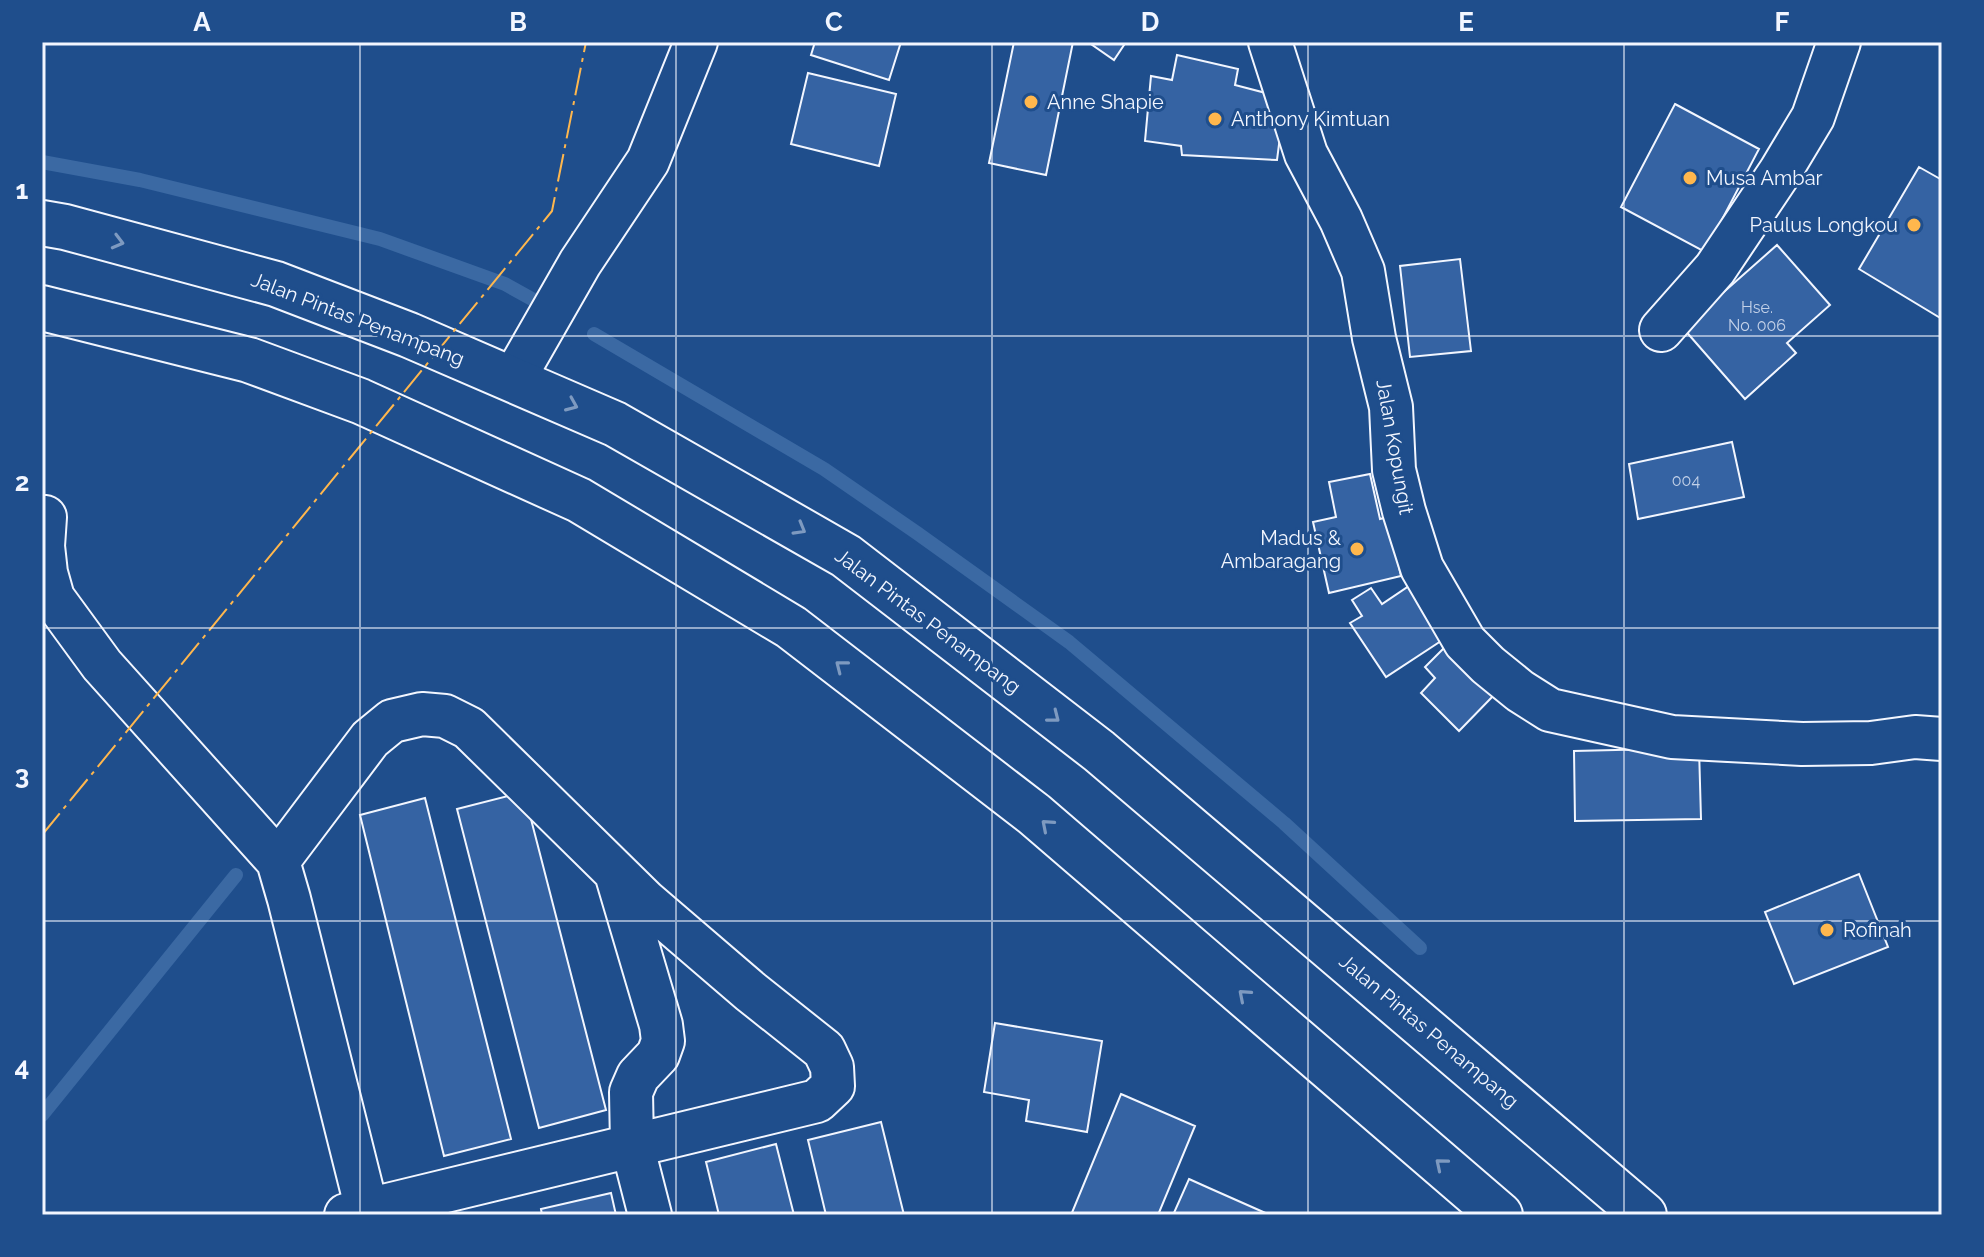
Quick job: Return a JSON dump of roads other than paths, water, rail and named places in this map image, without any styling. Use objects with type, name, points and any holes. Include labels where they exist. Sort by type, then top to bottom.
[{"type":"main road","name":"Jalan Pintas Penampang","points":[[42,223],[276,284],[409,335],[615,424],[846,556],[1099,751],[1644,1215]]},
{"type":"main road","points":[[42,308],[249,360],[360,401],[579,500],[791,627],[1034,814],[1500,1215]]},
{"type":"street","points":[[513,380],[580,263],[648,161],[696,42]]},
{"type":"street","name":"Jalan Kopungit","points":[[1270,42],[1306,154],[1341,220],[1363,271],[1374,338],[1391,407],[1394,470],[1422,568],[1465,642],[1520,691],[1550,710],[1672,737],[1802,744],[1871,743],[1915,737],[1942,739]]},
{"type":"street","points":[[1661,330],[1715,269],[1780,172],[1813,117],[1839,42]]},
{"type":"street","points":[[45,517],[43,546],[53,598],[102,665],[278,861],[361,1213],[817,1101],[833,1086],[832,1067],[824,1050],[645,901],[469,728],[445,716],[422,714],[392,721],[370,739],[278,861]]},
{"type":"street","points":[[615,872],[661,1025],[663,1041],[658,1055],[638,1076],[631,1092],[632,1145],[650,1215]]},
{"type":"waterway","points":[[42,162],[140,180],[380,239],[505,284],[550,309]]},
{"type":"waterway","points":[[594,334],[824,469],[1069,642],[1284,823],[1420,948]]},
{"type":"waterway","points":[[42,1115],[236,875]]},
{"type":"place","name":"Anne Shapie","points":[[1031,102]]},
{"type":"place","name":"Anthony Kimtuan","points":[[1215,119]]},
{"type":"place","name":"Musa Ambar","points":[[1690,178]]},
{"type":"place","name":"Paulus Longkou","points":[[1914,225]]},
{"type":"place","name":"Madus & Ambaragang","points":[[1357,549]]},
{"type":"place","name":"Rofinah","points":[[1827,930]]}]
